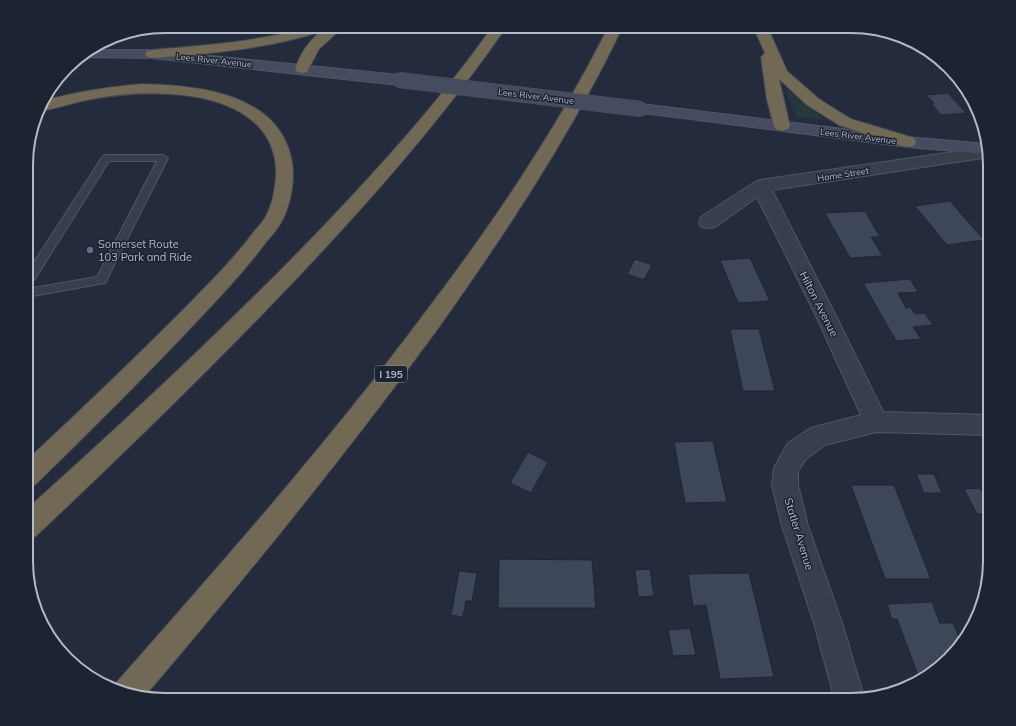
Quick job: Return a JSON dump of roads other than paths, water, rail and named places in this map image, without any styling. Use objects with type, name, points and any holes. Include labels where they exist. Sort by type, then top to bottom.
[{"type":"highway","points":[[152,54],[245,46],[290,38],[305,33]]},
{"type":"highway","points":[[302,68],[306,54],[317,41],[328,33]]},
{"type":"highway","points":[[33,521],[200,364],[323,239],[371,187],[424,124],[471,66],[495,33]]},
{"type":"highway","name":"I 195","points":[[131,688],[213,595],[298,492],[425,330],[505,217],[541,163],[589,81],[613,33]]},
{"type":"highway","points":[[762,33],[770,67],[775,100],[782,126]]},
{"type":"highway","points":[[763,33],[781,73],[813,102],[845,122],[908,142]]},
{"type":"highway","points":[[33,470],[159,348],[244,258],[275,218],[283,192],[285,166],[281,146],[270,130],[254,112],[232,101],[205,94],[171,89],[115,92],[71,98],[48,104]]},
{"type":"main road","name":"Lees River Avenue","points":[[94,54],[152,54],[302,68],[908,142],[982,149]]},
{"type":"street","name":"Home Street","points":[[708,222],[761,186],[982,151]]},
{"type":"street","name":"Hilton Avenue","points":[[761,186],[827,318],[876,422]]},
{"type":"street","name":"Statler Avenue","points":[[848,693],[828,623],[795,526],[785,485],[786,468],[798,451],[819,436],[876,422],[983,425]]},
{"type":"lane","points":[[33,273],[106,158],[163,158],[101,280],[33,292]]},
{"type":"place","name":"Somerset Route 103 Park and Ride","points":[[90,250]]}]
